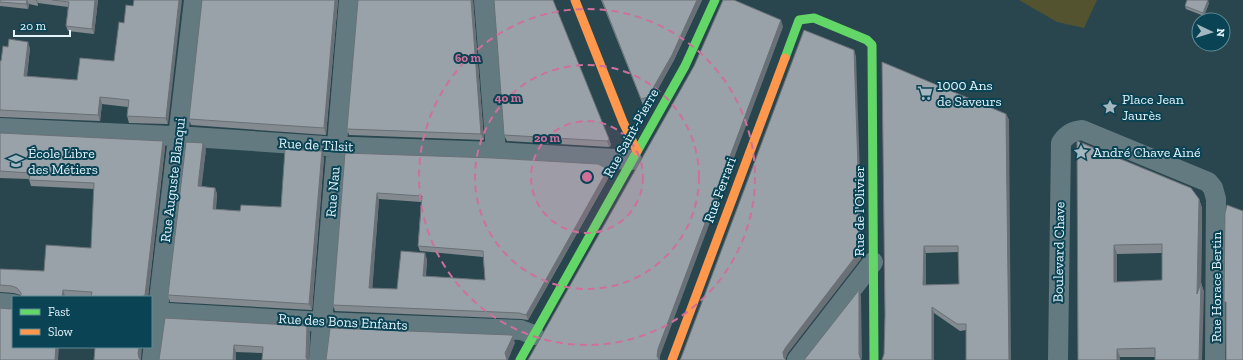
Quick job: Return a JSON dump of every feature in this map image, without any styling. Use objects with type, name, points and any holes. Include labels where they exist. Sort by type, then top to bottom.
[{"type":"street","name":"Rue Auguste Blanqui","points":[[152,360],[154,312],[178,136],[194,0]]},
{"type":"street","name":"Rue Nau","points":[[320,360],[336,146],[349,0]]},
{"type":"street","points":[[484,0],[496,152]]},
{"type":"street","points":[[575,0],[635,156]]},
{"type":"street","name":"Rue Saint-Pierre","points":[[520,360],[685,66],[715,0]]},
{"type":"street","name":"Rue Ferrari","points":[[672,360],[800,20],[806,18],[821,21],[867,40],[872,45],[873,63]]},
{"type":"street","name":"Rue de l'Olivier","points":[[873,63],[874,360]]},
{"type":"street","name":"Rue de Tilsit","points":[[0,128],[178,136],[336,146],[635,156]]},
{"type":"street","name":"Boulevard Chave","points":[[1058,360],[1061,143],[1065,136],[1074,131],[1090,132],[1208,182],[1215,193],[1216,213]]},
{"type":"street","name":"Rue Horace Bertin","points":[[1215,360],[1216,213]]},
{"type":"street","points":[[797,360],[873,262]]},
{"type":"street","points":[[0,303],[12,304]]},
{"type":"street","name":"Rue des Bons Enfants","points":[[154,312],[323,322],[521,330],[534,335]]},
{"type":"shaded area","points":[[1019,0],[1097,0],[1084,28],[1057,22]]},
{"type":"building","points":[[0,0],[27,0],[26,4],[0,2]]},
{"type":"building","points":[[52,0],[95,0],[92,29],[66,26],[69,2]]},
{"type":"building","points":[[134,0],[179,0],[166,118],[127,116],[129,100],[100,97],[98,115],[0,110],[0,61],[3,46],[8,47],[9,39],[28,42],[24,76],[77,80],[80,58],[114,61],[119,22],[124,23],[126,5],[133,6]]},
{"type":"building","points":[[202,0],[335,0],[324,128],[189,119]]},
{"type":"building","points":[[358,0],[471,0],[481,134],[347,129]]},
{"type":"building","points":[[494,0],[553,0],[609,139],[607,141],[504,135]]},
{"type":"building","points":[[602,0],[697,0],[672,55],[648,97],[641,99]]},
{"type":"building","points":[[723,0],[734,0],[781,20],[658,349],[657,356],[659,360],[528,360],[694,66]]},
{"type":"building","points":[[1187,0],[1208,0],[1203,12],[1185,6]]},
{"type":"building","points":[[804,30],[854,50],[859,252],[786,347],[783,352],[786,360],[680,360],[681,358]]},
{"type":"building","points":[[882,62],[1006,114],[1009,360],[966,360],[966,324],[957,324],[932,307],[932,360],[882,360],[884,354],[885,315]],"holes":[[[924,246],[958,246],[959,284],[923,285]]]},
{"type":"building","points":[[0,133],[163,141],[145,295],[91,296],[92,292],[63,290],[62,296],[21,296],[21,293],[17,288],[0,285],[0,269],[44,271],[46,245],[91,248],[94,183],[29,180],[30,173],[0,171]]},
{"type":"building","points":[[1077,141],[1191,188],[1199,199],[1197,294],[1201,283],[1199,360],[1155,360],[1155,348],[1117,349],[1117,360],[1078,360]],"holes":[[[1162,244],[1162,280],[1114,282],[1114,245]]]},
{"type":"building","points":[[186,142],[203,143],[198,186],[215,188],[213,209],[240,211],[241,205],[281,207],[285,149],[322,151],[309,304],[168,295]]},
{"type":"building","points":[[345,153],[493,158],[598,164],[608,169],[526,315],[519,313],[333,305]],"holes":[[[377,193],[422,196],[418,246],[483,251],[485,280],[423,276],[425,253],[401,251],[397,289],[369,288]]]},
{"type":"building","points":[[1227,205],[1243,211],[1243,360],[1226,360],[1226,302],[1224,302],[1225,213]]},
{"type":"building","points":[[859,290],[859,354],[861,360],[804,360]]},
{"type":"building","points":[[0,308],[12,308],[12,348],[56,348],[55,360],[0,360]]},
{"type":"building","points":[[165,318],[307,326],[306,358],[308,360],[262,360],[263,347],[234,345],[233,360],[159,360]]},
{"type":"building","points":[[330,328],[513,336],[505,353],[507,360],[326,360]]},
{"type":"building","points":[[95,348],[139,348],[138,353],[141,360],[94,360]]},
{"type":"traffic: fast","points":[[520,360],[685,66],[715,0]]},
{"type":"traffic: fast","points":[[785,58],[799,20],[814,18],[867,40],[872,45],[874,360]]},
{"type":"traffic: slow","points":[[575,0],[623,122],[637,151]]},
{"type":"traffic: slow","points":[[672,360],[785,58]]},
{"type":"place","name":"1000 Ans de Saveurs","points":[[925,93]]},
{"type":"place","name":"Place Jean Jaurès","points":[[1110,107]]},
{"type":"place","name":"André Chave Ainé","points":[[1081,152]]},
{"type":"place","name":"École Libre des Métiers","points":[[16,161]]}]
